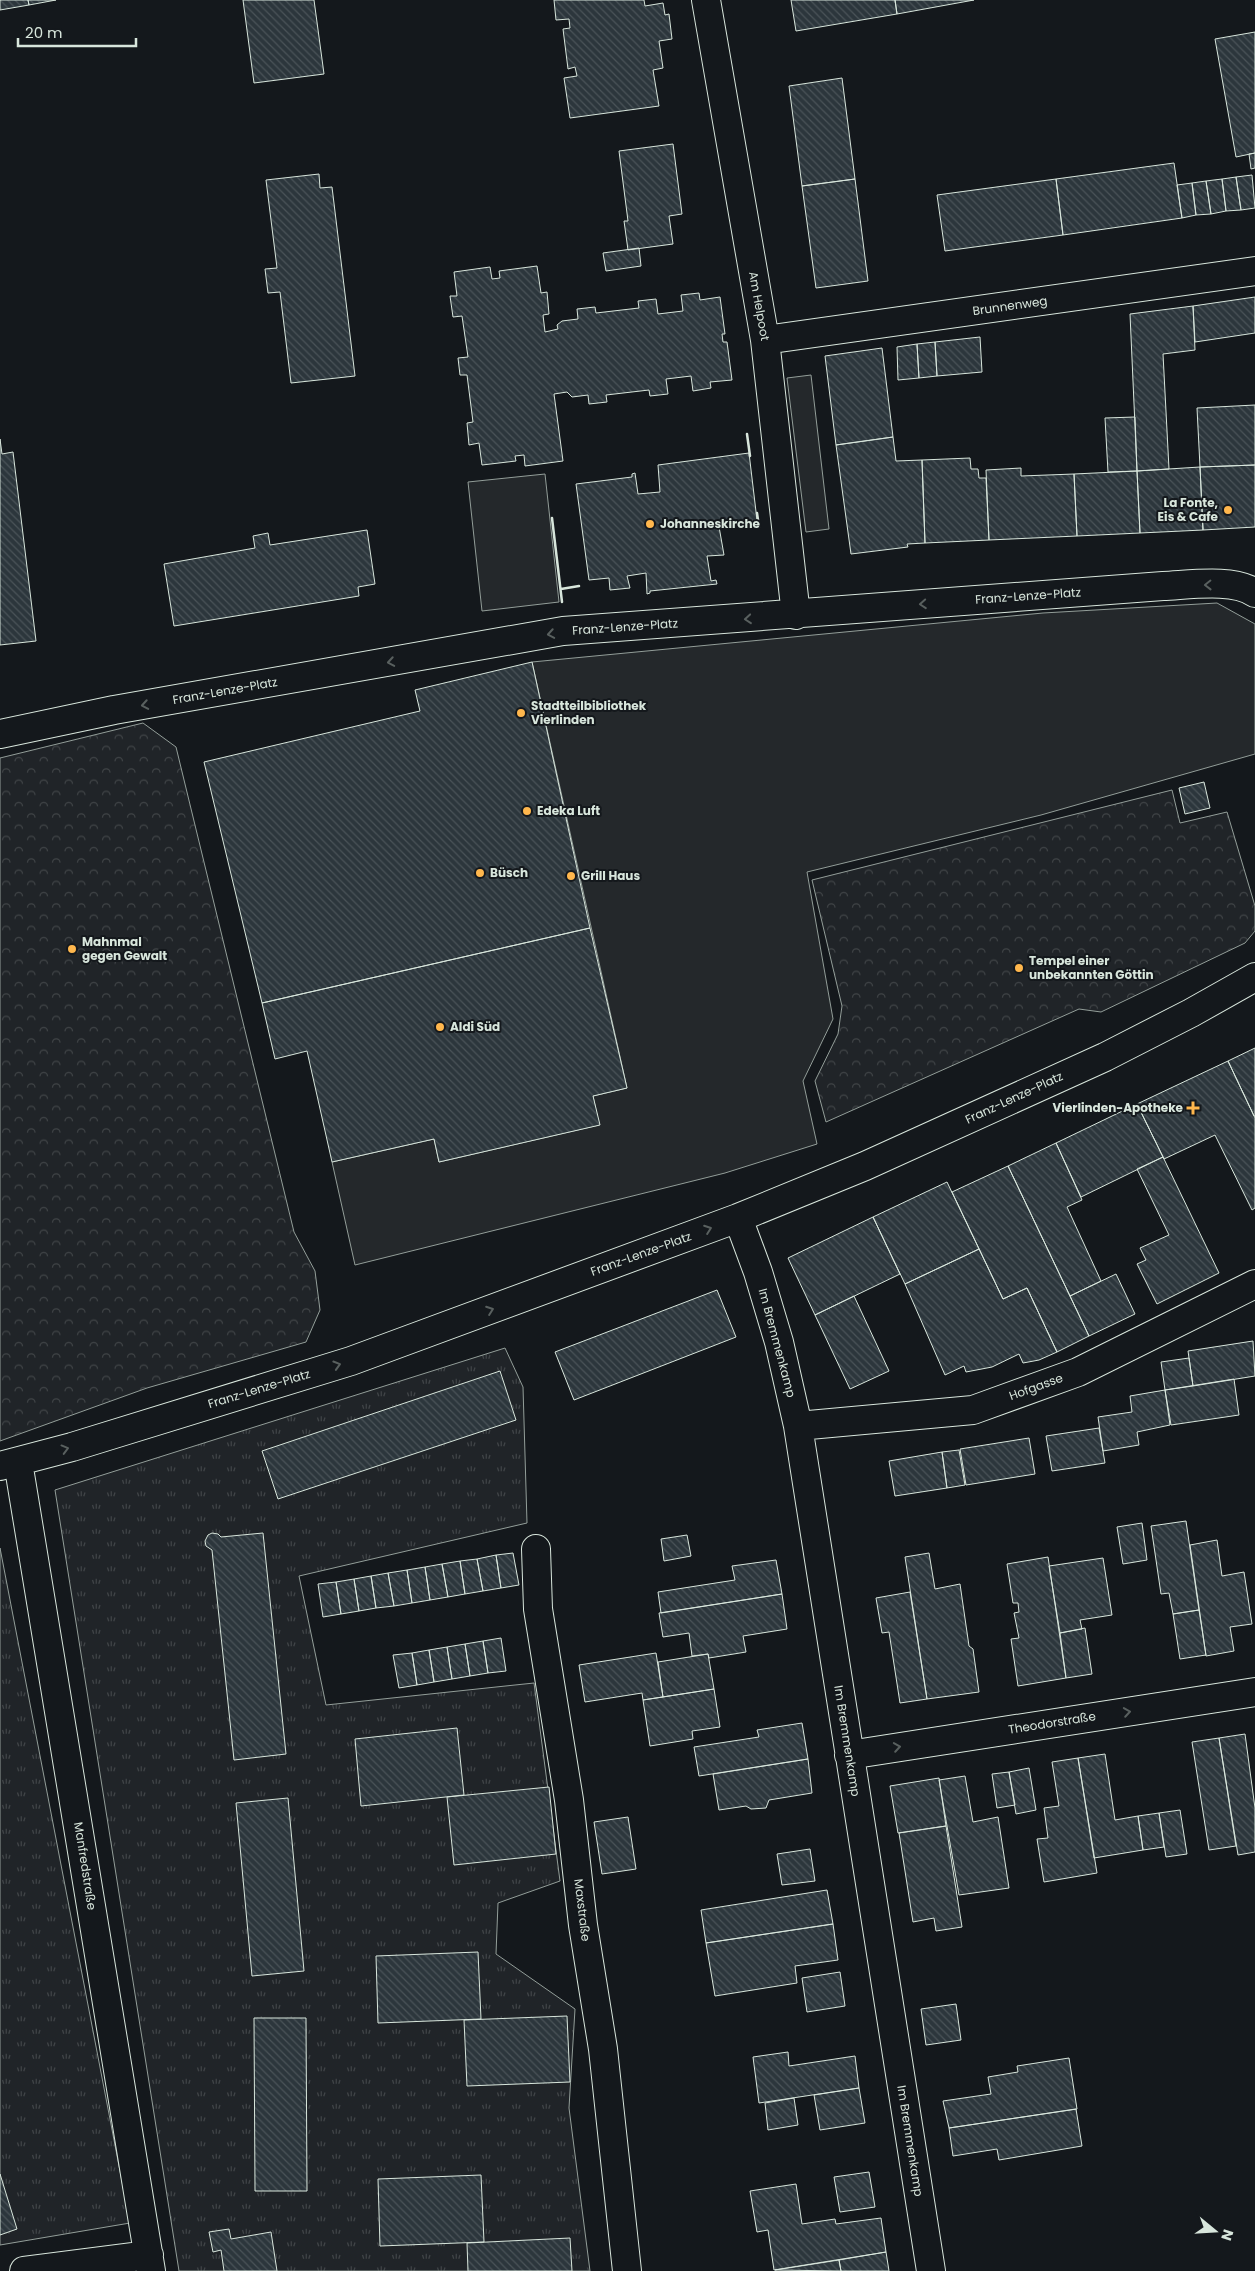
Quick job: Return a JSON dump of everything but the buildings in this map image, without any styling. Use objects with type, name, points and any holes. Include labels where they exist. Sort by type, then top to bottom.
[{"type":"street","name":"Am Helpoot","points":[[706,0],[765,340],[796,615]]},
{"type":"street","name":"Brunnenweg","points":[[765,340],[1255,271]]},
{"type":"street","name":"Franz-Lenze-Platz","points":[[0,734],[114,710],[563,631],[1163,586],[1231,584],[1248,587],[1255,592]]},
{"type":"street","name":"Franz-Lenze-Platz","points":[[9,1464],[72,1447],[351,1361],[738,1218],[865,1166],[1104,1057],[1191,1013],[1255,977]]},
{"type":"street","name":"Im Bremmenkamp","points":[[738,1218],[758,1272],[779,1342],[798,1426],[931,2271]]},
{"type":"street","name":"Hofgasse","points":[[798,1426],[973,1410],[1078,1372],[1255,1284]]},
{"type":"street","name":"Manfredstraße","points":[[9,1464],[150,2263]]},
{"type":"street","name":"Maxstraße","points":[[536,1549],[538,1608],[569,1800],[583,1924],[603,2049],[627,2271]]},
{"type":"street","name":"Theodorstraße","points":[[849,1755],[1255,1692]]},
{"type":"street","points":[[24,2271],[150,2263]]},
{"type":"green space","points":[[143,723],[176,747],[294,1232],[315,1271],[320,1310],[306,1342],[147,1388],[0,1441],[0,758]]},
{"type":"green space","points":[[1172,790],[1180,823],[1227,812],[1255,906],[1255,931],[1245,943],[1101,1012],[1079,1009],[826,1122],[815,1081],[838,1034],[842,1006],[812,880]]},
{"type":"green space","points":[[505,1348],[523,1387],[527,1523],[299,1576],[326,1705],[534,1683],[560,1881],[498,1903],[496,1954],[575,2009],[569,2108],[590,2271],[179,2271],[55,1490]]},
{"type":"green space","points":[[0,1548],[130,2223],[0,2245]]},
{"type":"shaded area","points":[[811,375],[829,529],[806,532],[787,378]]},
{"type":"shaded area","points":[[545,474],[559,602],[482,611],[468,482]]},
{"type":"shaded area","points":[[1217,603],[1255,624],[1255,754],[1041,815],[807,872],[833,1019],[803,1081],[817,1144],[725,1173],[355,1265],[332,1162],[434,1139],[439,1162],[599,1125],[593,1096],[627,1088],[532,662],[1043,613]]},
{"type":"wall","points":[[747,434],[750,456]]},
{"type":"wall","points":[[757,513],[759,527]]},
{"type":"wall","points":[[552,518],[562,602]]},
{"type":"wall","points":[[561,589],[579,586]]},
{"type":"place","name":"La Fonte, Eis & Cafe","points":[[1228,510]]},
{"type":"place","name":"Johanneskirche","points":[[650,524]]},
{"type":"place","name":"Stadtteilbibliothek Vierlinden","points":[[521,713]]},
{"type":"place","name":"Edeka Luft","points":[[527,811]]},
{"type":"place","name":"Büsch","points":[[480,873]]},
{"type":"place","name":"Grill Haus","points":[[571,876]]},
{"type":"place","name":"Mahnmal gegen Gewalt","points":[[72,949]]},
{"type":"place","name":"Tempel einer unbekannten Göttin","points":[[1019,968]]},
{"type":"place","name":"Aldi Süd","points":[[440,1027]]},
{"type":"place","name":"Vierlinden-Apotheke","points":[[1193,1108]]}]
